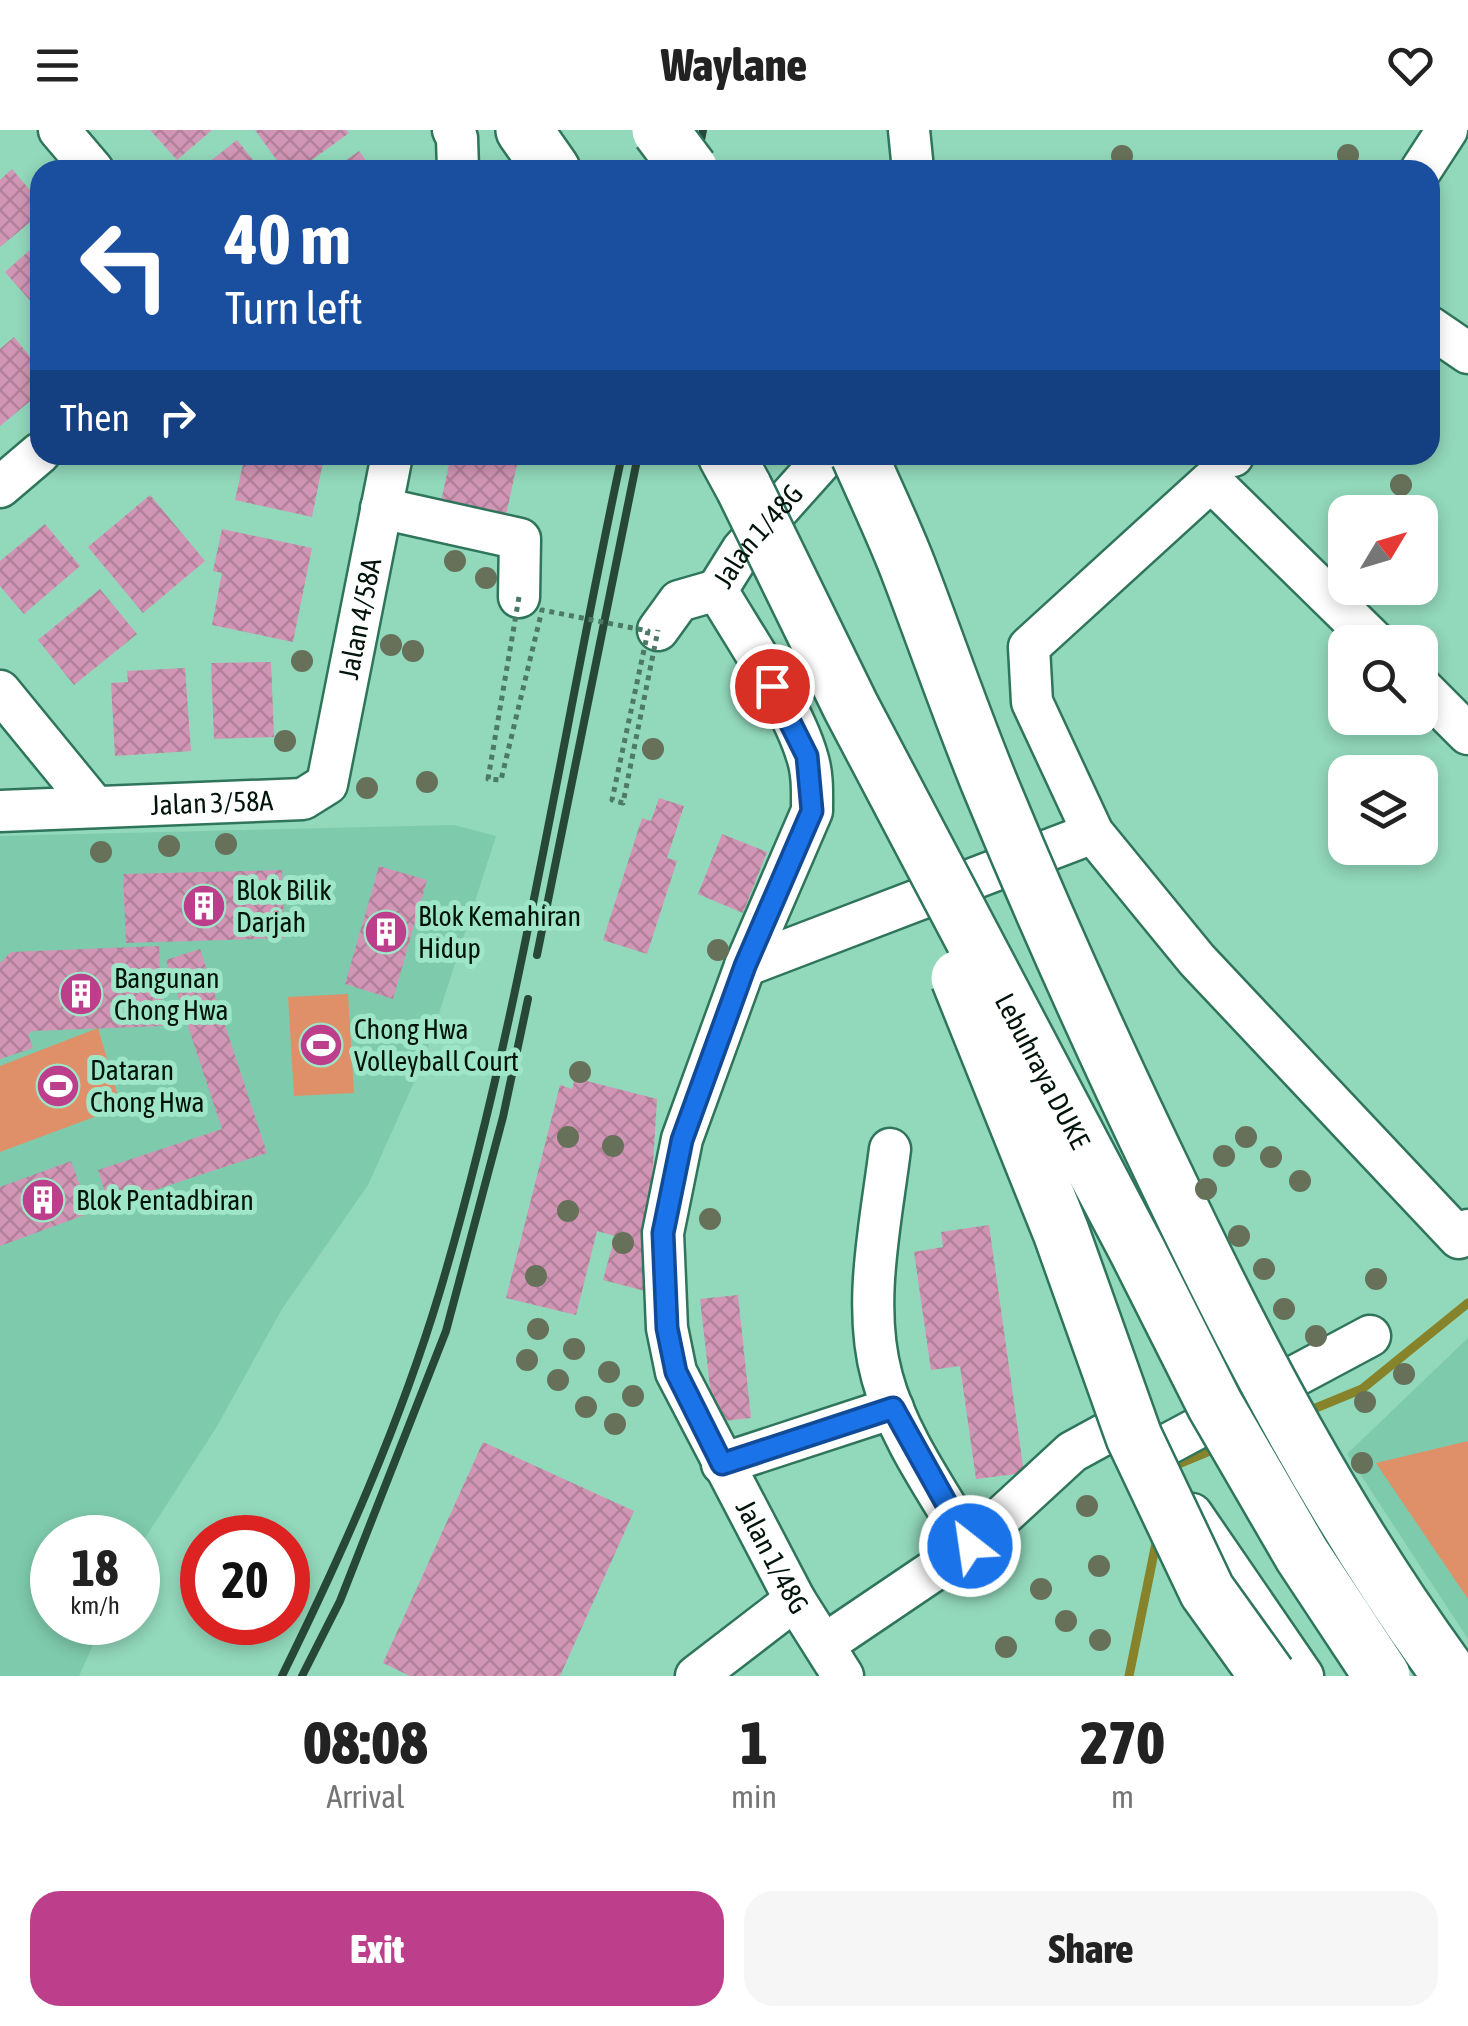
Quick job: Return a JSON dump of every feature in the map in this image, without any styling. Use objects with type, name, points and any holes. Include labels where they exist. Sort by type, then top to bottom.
[{"type":"highway","points":[[524,130],[545,160]]},
{"type":"highway","points":[[660,130],[682,160]]},
{"type":"highway","name":"Lebuhraya DUKE","points":[[731,465],[850,707],[1231,1434],[1302,1555],[1382,1676]]},
{"type":"highway","points":[[863,465],[908,568],[991,788],[1089,1018],[1190,1229],[1265,1379],[1348,1524],[1406,1616],[1451,1676]]},
{"type":"highway","points":[[850,707],[1061,1232],[1134,1437],[1207,1591],[1268,1676]]},
{"type":"street","points":[[59,130],[84,160]]},
{"type":"street","points":[[453,130],[458,160]]},
{"type":"street","points":[[908,130],[912,160]]},
{"type":"street","points":[[1428,160],[1448,130]]},
{"type":"street","points":[[1440,333],[1468,353]]},
{"type":"street","points":[[0,486],[30,461]]},
{"type":"street","name":"Jalan 4/58A","points":[[327,784],[390,465]]},
{"type":"street","name":"Jalan 1/48G","points":[[818,465],[742,550],[717,590],[790,718],[807,756],[812,811],[745,966],[682,1140],[663,1233],[667,1328],[676,1372],[794,1600],[834,1660]]},
{"type":"street","points":[[1359,625],[1212,480],[1029,647],[1032,702],[1093,833],[1197,960],[1459,1238],[1468,1230]]},
{"type":"street","points":[[381,508],[520,538],[519,597]]},
{"type":"street","points":[[658,630],[678,601],[717,590]]},
{"type":"street","points":[[0,691],[94,807]]},
{"type":"street","points":[[1438,704],[1468,734]]},
{"type":"street","name":"Jalan 3/58A","points":[[0,810],[303,799],[327,784]]},
{"type":"street","points":[[745,966],[1093,833]]},
{"type":"street","points":[[890,1150],[873,1308],[881,1376],[893,1408],[970,1546]]},
{"type":"street","points":[[1155,1451],[1370,1336]]},
{"type":"street","points":[[722,1464],[893,1408]]},
{"type":"street","points":[[834,1660],[970,1546],[1072,1452],[1114,1429],[1155,1451],[1192,1516],[1302,1676]]},
{"type":"street","points":[[696,1676],[794,1600]]},
{"type":"path","points":[[519,597],[488,778],[501,780],[542,610],[648,630],[612,800],[623,803],[658,630]]},
{"type":"shaded area","points":[[454,825],[496,836],[424,1060],[368,1185],[282,1309],[216,1428],[160,1515],[30,1515],[30,1645],[93,1645],[79,1676],[0,1676],[0,836]]},
{"type":"shaded area","name":"Chong Hwa Volleyball Court","points":[[348,994],[354,1093],[294,1096],[288,997]]},
{"type":"shaded area","name":"Dataran Chong Hwa","points":[[98,1028],[121,1107],[0,1152],[0,1066]]},
{"type":"shaded area","points":[[1468,1338],[1468,1639],[1347,1454]]},
{"type":"shaded area","points":[[1468,1441],[1468,1599],[1376,1463]]},
{"type":"building","points":[[150,130],[212,130],[177,160]]},
{"type":"building","points":[[255,130],[349,133],[312,160],[277,160]]},
{"type":"building","points":[[237,140],[253,160],[212,160]]},
{"type":"building","points":[[359,151],[366,160],[346,160]]},
{"type":"building","points":[[12,169],[30,190],[30,222],[0,247],[0,180]]},
{"type":"building","points":[[30,250],[30,301],[5,272]]},
{"type":"building","points":[[14,337],[30,357],[30,401],[0,426],[0,349]]},
{"type":"building","points":[[243,465],[322,465],[312,517],[235,500]]},
{"type":"building","points":[[449,465],[517,465],[505,520],[440,506]]},
{"type":"building","points":[[150,495],[205,561],[143,613],[88,547]]},
{"type":"building","points":[[45,524],[80,566],[24,614],[0,586],[0,561]]},
{"type":"building","points":[[222,529],[312,548],[293,642],[212,625],[222,573],[213,571]]},
{"type":"building","points":[[100,589],[137,634],[74,685],[38,640]]},
{"type":"building","points":[[271,662],[274,737],[214,739],[211,663]]},
{"type":"building","points":[[185,668],[191,751],[115,756],[111,683],[128,682],[127,671]]},
{"type":"building","points":[[659,798],[684,806],[667,858],[677,861],[647,954],[603,940],[642,818],[651,821]]},
{"type":"building","points":[[722,834],[767,852],[743,913],[698,894]]},
{"type":"building","name":"Blok Kemahiran Hidup","points":[[379,866],[427,880],[393,999],[345,984]]},
{"type":"building","name":"Blok Bilik Darjah","points":[[282,870],[285,938],[126,943],[123,874]]},
{"type":"building","name":"Bangunan Chong Hwa","points":[[159,946],[163,1026],[33,1031],[28,1034],[33,1048],[0,1059],[0,963],[11,952]]},
{"type":"building","points":[[200,949],[267,1153],[109,1205],[98,1170],[222,1129],[166,960]]},
{"type":"building","points":[[575,1078],[657,1099],[645,1291],[603,1280],[615,1236],[597,1231],[576,1315],[506,1298],[560,1085],[572,1089]]},
{"type":"building","name":"Blok Pentadbiran","points":[[71,1161],[90,1213],[0,1246],[0,1187]]},
{"type":"building","points":[[989,1225],[1024,1473],[976,1479],[960,1366],[931,1370],[914,1252],[943,1247],[941,1232]]},
{"type":"building","points":[[738,1295],[751,1418],[714,1422],[700,1299]]},
{"type":"building","points":[[483,1442],[634,1511],[560,1676],[410,1676],[383,1663]]},
{"type":"waterway","points":[[1306,1412],[1362,1389],[1468,1303]]},
{"type":"waterway","points":[[1171,1467],[1217,1448]]},
{"type":"waterway","points":[[1129,1676],[1157,1538]]},
{"type":"railway","points":[[676,160],[682,130]]},
{"type":"railway","points":[[697,160],[703,130]]},
{"type":"railway","points":[[282,1676],[369,1487],[407,1390],[469,1188],[539,875],[620,465]]},
{"type":"railway","points":[[537,955],[636,465]]},
{"type":"railway","points":[[302,1676],[340,1601],[446,1331],[503,1117],[528,999]]},
{"type":"place","name":"Blok Bilik Darjah","points":[[204,906]]},
{"type":"place","name":"Blok Kemahiran Hidup","points":[[386,932]]},
{"type":"place","name":"Bangunan Chong Hwa","points":[[81,994]]},
{"type":"place","name":"Chong Hwa Volleyball Court","points":[[321,1045]]},
{"type":"place","name":"Dataran Chong Hwa","points":[[58,1086]]},
{"type":"place","name":"Blok Pentadbiran","points":[[43,1200]]},
{"type":"route","points":[[772,686],[807,756],[812,811],[745,966],[682,1140],[663,1233],[667,1328],[676,1372],[722,1464],[893,1408],[970,1546]]}]
